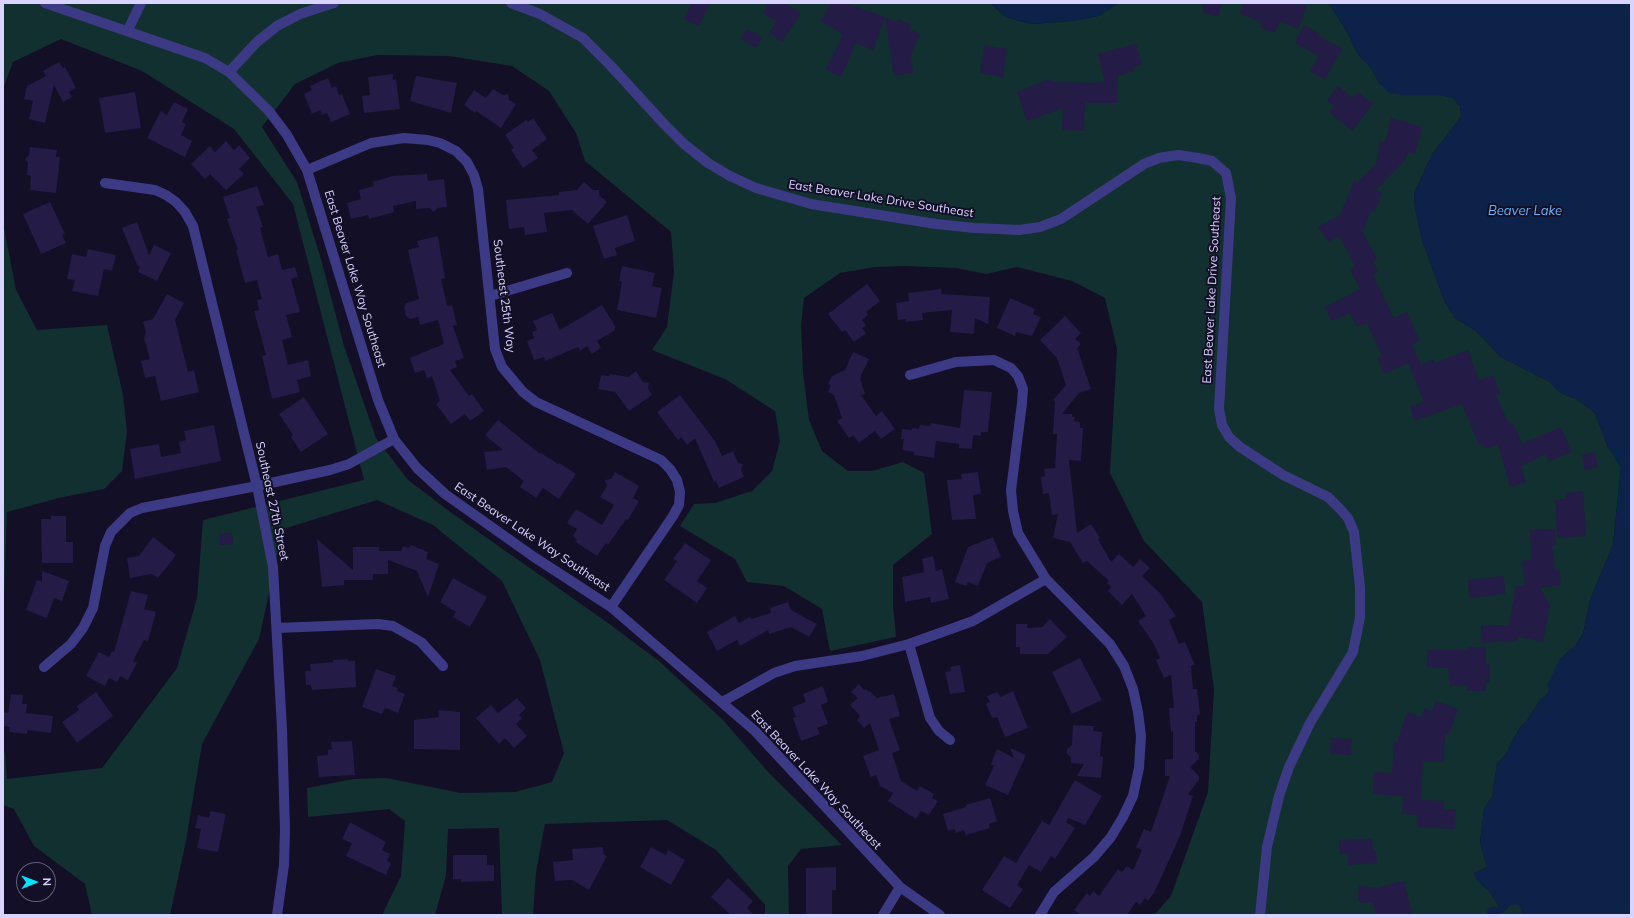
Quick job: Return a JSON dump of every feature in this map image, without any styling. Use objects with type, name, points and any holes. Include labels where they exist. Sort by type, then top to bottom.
[{"type":"street","points":[[45,3],[128,30],[205,58],[229,72],[257,42],[277,26],[300,14],[334,3]]},
{"type":"street","points":[[128,30],[141,3]]},
{"type":"street","name":"East Beaver Lake Drive Southeast","points":[[511,3],[540,14],[583,38],[665,125],[684,144],[708,163],[730,176],[756,188],[779,196],[811,204],[936,224],[1019,230],[1040,227],[1061,219],[1144,164],[1159,158],[1178,155],[1212,161],[1226,173],[1231,198],[1219,409],[1222,425],[1229,436],[1240,447],[1283,476],[1328,497],[1348,518],[1354,532],[1360,587],[1360,617],[1353,652],[1310,722],[1289,767],[1279,796],[1267,847],[1260,915]]},
{"type":"street","name":"East Beaver Lake Way Southeast","points":[[229,72],[269,111],[287,135],[307,170],[318,199],[365,362],[394,439],[417,468],[445,494],[534,557],[611,607],[755,731],[900,887],[940,915]]},
{"type":"street","name":"Southeast 25th Way","points":[[307,170],[371,143],[404,138],[428,140],[440,143],[456,151],[467,162],[474,175],[478,189],[490,296],[498,355],[502,367],[523,392],[536,402],[661,460],[670,469],[677,480],[680,492],[679,505],[611,607]]},
{"type":"street","name":"Southeast 27th Street","points":[[105,183],[155,190],[166,195],[181,207],[193,226],[257,486],[273,567],[277,628],[284,830],[284,865],[277,915]]},
{"type":"street","points":[[490,296],[567,273]]},
{"type":"street","points":[[910,375],[956,362],[994,360],[1011,368],[1018,376],[1023,389],[1011,490],[1012,510],[1018,533],[1046,579],[1097,629],[1110,644],[1124,666],[1134,694],[1141,736],[1139,768],[1133,796],[1111,837],[1094,857],[1054,892],[1040,915]]},
{"type":"street","points":[[44,667],[71,644],[83,628],[93,608],[105,546],[111,532],[130,513],[142,508],[257,486],[349,464],[394,439]]},
{"type":"street","points":[[722,702],[774,673],[795,666],[862,656],[909,644],[973,621],[1046,579]]},
{"type":"street","points":[[277,628],[378,624],[393,626],[421,642],[443,666]]},
{"type":"street","points":[[909,644],[930,718],[939,731],[950,740]]},
{"type":"street","points":[[883,915],[900,887]]},
{"type":"green space","points":[[3,3],[990,3],[1006,17],[1031,24],[1073,21],[1098,16],[1119,3],[1329,3],[1350,37],[1357,53],[1371,68],[1380,84],[1404,95],[1440,95],[1453,98],[1460,106],[1461,117],[1433,153],[1414,193],[1415,209],[1423,243],[1444,300],[1455,318],[1475,330],[1501,357],[1550,382],[1559,392],[1578,400],[1595,413],[1608,447],[1621,467],[1613,545],[1590,600],[1583,634],[1574,647],[1560,659],[1548,693],[1540,700],[1528,719],[1519,729],[1506,754],[1497,764],[1492,797],[1484,809],[1480,843],[1487,867],[1474,873],[1477,880],[1489,891],[1499,906],[1498,909],[1487,913],[1493,915],[1154,915],[1171,896],[1208,792],[1214,689],[1202,602],[1144,541],[1110,473],[1117,349],[1105,298],[1072,281],[1017,267],[986,274],[956,268],[905,266],[875,267],[840,273],[804,298],[801,325],[803,373],[809,420],[822,451],[848,471],[872,471],[903,462],[924,473],[932,534],[893,565],[893,604],[896,637],[830,651],[822,609],[784,586],[747,582],[735,559],[680,526],[694,504],[715,503],[752,491],[772,471],[780,441],[775,411],[725,379],[652,350],[667,327],[674,272],[671,232],[585,161],[576,133],[549,91],[512,66],[449,56],[377,55],[338,63],[295,84],[262,127],[297,182],[321,259],[344,346],[376,438],[408,480],[453,514],[608,623],[659,661],[723,720],[769,773],[842,845],[801,849],[788,866],[789,915],[765,915],[765,905],[716,850],[667,820],[545,824],[536,872],[533,915],[502,915],[499,828],[448,829],[446,875],[435,915],[382,915],[401,876],[405,821],[389,809],[308,817],[307,788],[354,779],[386,778],[461,793],[515,792],[552,782],[564,753],[540,660],[502,581],[433,525],[377,500],[283,529],[259,639],[202,744],[186,841],[170,915],[92,915],[85,884],[34,846],[14,809],[3,805],[3,749],[5,754],[7,779],[102,768],[177,668],[197,598],[203,520],[364,480],[293,204],[234,129],[142,71],[61,39],[13,62],[3,89]]},
{"type":"green space","points":[[3,223],[16,290],[37,330],[107,325],[123,395],[127,431],[122,471],[104,489],[59,498],[7,512],[3,624]]},
{"type":"green space","points":[[1510,905],[1518,905],[1521,907],[1522,915],[1493,915],[1503,912]]},
{"type":"water","points":[[990,3],[1119,3],[1098,16],[1073,21],[1031,24],[1006,17]]},
{"type":"water","name":"Beaver Lake","points":[[1329,3],[1631,3],[1631,915],[1522,915],[1518,905],[1510,905],[1503,912],[1493,915],[1487,913],[1488,908],[1494,906],[1498,908],[1499,906],[1489,891],[1477,880],[1474,873],[1487,867],[1480,843],[1484,809],[1492,797],[1497,764],[1506,754],[1519,729],[1528,719],[1540,700],[1548,693],[1549,689],[1547,685],[1560,659],[1574,647],[1583,634],[1590,600],[1613,545],[1621,467],[1608,447],[1595,413],[1578,400],[1559,392],[1550,382],[1501,357],[1475,330],[1455,318],[1444,300],[1423,243],[1415,209],[1414,193],[1433,153],[1461,117],[1460,106],[1453,98],[1440,95],[1404,95],[1389,93],[1380,84],[1371,68],[1357,53],[1350,37]]},
{"type":"building","points":[[692,3],[710,3],[699,26],[684,19]]},
{"type":"building","points":[[770,3],[785,3],[801,13],[782,42],[769,33],[776,22],[763,13]]},
{"type":"building","points":[[831,3],[845,3],[885,17],[873,50],[856,43],[841,77],[826,70],[843,34],[821,21]]},
{"type":"building","points":[[1204,3],[1222,3],[1218,17],[1202,12]]},
{"type":"building","points":[[1244,3],[1300,3],[1307,6],[1298,29],[1280,21],[1275,33],[1260,27],[1262,22],[1240,14]]},
{"type":"building","points":[[885,17],[896,22],[898,19],[912,25],[910,29],[920,34],[911,56],[913,73],[894,76]]},
{"type":"building","points":[[1304,25],[1320,34],[1319,36],[1342,49],[1325,79],[1310,71],[1319,56],[1295,43]]},
{"type":"building","points":[[746,29],[762,37],[756,48],[741,39]]},
{"type":"building","points":[[1136,44],[1142,65],[1133,67],[1134,71],[1118,76],[1117,103],[1085,103],[1084,131],[1062,130],[1063,108],[1027,121],[1017,92],[1050,79],[1051,82],[1105,82],[1098,54]]},
{"type":"building","points":[[984,45],[1007,49],[1003,77],[980,73]]},
{"type":"building","points":[[59,62],[63,68],[65,67],[76,88],[69,92],[72,97],[63,102],[54,85],[45,123],[29,119],[33,101],[24,99],[27,86],[46,76],[43,71]]},
{"type":"building","points":[[393,74],[393,80],[396,79],[400,109],[364,113],[362,96],[370,95],[368,77]]},
{"type":"building","points":[[416,76],[457,83],[451,113],[410,101]]},
{"type":"building","points":[[328,78],[332,88],[336,86],[339,95],[342,94],[350,114],[331,122],[327,113],[322,115],[320,110],[312,114],[304,94],[312,90],[310,86]]},
{"type":"building","points":[[1338,86],[1353,98],[1358,92],[1373,104],[1352,131],[1329,112],[1334,106],[1327,100]]},
{"type":"building","points":[[493,89],[503,95],[508,94],[509,100],[516,104],[501,128],[476,111],[475,113],[464,105],[474,90],[486,98]]},
{"type":"building","points":[[135,92],[141,128],[105,133],[99,98]]},
{"type":"building","points":[[174,102],[188,109],[182,122],[186,124],[181,135],[192,141],[185,157],[147,138],[161,111],[167,115]]},
{"type":"building","points":[[533,118],[547,139],[532,150],[538,158],[523,168],[511,150],[514,148],[505,135],[526,120],[528,122]]},
{"type":"building","points":[[1391,118],[1422,127],[1415,154],[1408,152],[1405,160],[1376,190],[1382,193],[1375,212],[1371,210],[1363,232],[1377,259],[1373,261],[1378,272],[1373,275],[1394,318],[1407,312],[1420,341],[1412,345],[1421,365],[1434,359],[1435,363],[1468,350],[1479,380],[1494,375],[1500,394],[1496,395],[1509,424],[1513,423],[1522,444],[1561,427],[1572,452],[1549,461],[1546,454],[1521,466],[1526,482],[1510,487],[1498,444],[1486,449],[1483,443],[1479,445],[1462,404],[1414,421],[1410,406],[1424,402],[1408,363],[1384,374],[1377,358],[1382,356],[1367,323],[1357,327],[1350,313],[1332,321],[1325,307],[1360,289],[1350,269],[1355,266],[1339,236],[1328,242],[1318,227],[1340,215],[1354,181],[1358,182],[1376,164],[1380,141],[1385,142]]},
{"type":"building","points":[[226,141],[234,150],[239,145],[250,158],[239,169],[244,174],[226,190],[210,174],[205,179],[191,164],[210,146],[215,152]]},
{"type":"building","points":[[30,147],[57,150],[56,157],[60,157],[56,193],[30,190],[31,176],[27,175],[28,163],[25,159],[29,155]]},
{"type":"building","points":[[427,174],[428,181],[444,179],[447,207],[437,208],[434,212],[429,208],[416,209],[416,201],[393,206],[394,212],[369,219],[368,215],[351,219],[347,203],[361,199],[359,190],[374,186],[373,182],[392,176]]},
{"type":"building","points":[[584,182],[593,190],[599,190],[599,195],[607,202],[588,224],[572,210],[544,213],[547,232],[525,235],[524,227],[509,229],[506,200],[559,195],[559,192],[577,190]]},
{"type":"building","points":[[257,186],[264,205],[256,207],[263,227],[260,228],[268,257],[278,254],[282,270],[295,267],[298,277],[291,279],[300,312],[286,315],[292,337],[282,340],[288,365],[308,360],[311,376],[297,380],[300,392],[272,399],[262,356],[266,355],[254,311],[259,310],[257,300],[262,299],[257,280],[245,283],[236,250],[238,250],[227,219],[230,218],[223,197]]},
{"type":"building","points":[[50,202],[65,234],[62,235],[66,243],[41,254],[23,214]]},
{"type":"building","points":[[627,215],[635,241],[615,248],[617,255],[604,259],[593,226]]},
{"type":"building","points":[[137,222],[149,255],[154,245],[171,253],[157,281],[138,272],[140,267],[137,265],[122,228]]},
{"type":"building","points":[[438,236],[445,278],[441,279],[447,306],[452,305],[457,325],[453,326],[464,358],[455,361],[457,367],[450,370],[469,396],[472,394],[484,411],[470,421],[465,414],[451,424],[436,404],[440,401],[432,376],[427,378],[424,370],[415,373],[410,358],[444,344],[438,320],[420,325],[418,317],[410,319],[406,316],[404,307],[406,303],[419,299],[408,250],[419,247],[417,241]]},
{"type":"building","points":[[88,249],[116,255],[112,271],[104,269],[98,296],[72,291],[75,280],[67,279],[72,254],[86,257]]},
{"type":"building","points":[[622,266],[655,273],[652,286],[662,288],[656,318],[617,310],[622,282],[619,281]]},
{"type":"building","points":[[867,284],[880,301],[866,312],[868,315],[862,320],[866,325],[862,328],[866,333],[854,342],[845,330],[842,332],[828,314]]},
{"type":"building","points":[[941,289],[942,294],[990,297],[988,324],[975,318],[974,334],[950,332],[952,310],[922,313],[923,320],[906,322],[906,319],[898,320],[896,303],[909,301],[908,293]]},
{"type":"building","points":[[167,294],[184,303],[175,320],[188,372],[194,370],[199,392],[161,401],[155,376],[145,378],[141,361],[150,359],[144,338],[146,332],[143,322],[153,319]]},
{"type":"building","points":[[1010,298],[1035,309],[1033,314],[1041,317],[1032,336],[1016,332],[1015,336],[997,328]]},
{"type":"building","points":[[602,305],[615,326],[615,330],[597,341],[601,348],[592,354],[587,346],[580,351],[578,347],[545,361],[544,357],[534,360],[527,341],[534,338],[532,332],[537,330],[533,321],[552,313],[560,330]]},
{"type":"building","points":[[1065,316],[1081,333],[1075,339],[1081,344],[1077,348],[1091,389],[1079,393],[1062,414],[1072,414],[1072,417],[1075,417],[1074,421],[1080,422],[1080,428],[1083,428],[1081,461],[1069,460],[1077,533],[1091,524],[1100,538],[1098,539],[1111,562],[1119,554],[1133,567],[1140,559],[1150,568],[1142,576],[1160,593],[1176,616],[1169,620],[1179,644],[1185,642],[1195,665],[1191,666],[1193,689],[1197,689],[1200,714],[1197,715],[1197,722],[1195,722],[1195,751],[1199,755],[1199,759],[1190,767],[1199,776],[1199,780],[1188,794],[1193,796],[1180,836],[1154,893],[1148,901],[1145,898],[1140,905],[1136,902],[1127,915],[1081,915],[1074,910],[1087,893],[1090,896],[1093,891],[1099,896],[1118,869],[1122,872],[1127,866],[1133,870],[1142,850],[1136,847],[1144,829],[1151,832],[1170,776],[1165,776],[1165,759],[1173,759],[1173,731],[1171,732],[1169,708],[1174,708],[1171,675],[1164,678],[1156,660],[1160,658],[1154,644],[1138,621],[1146,616],[1132,594],[1122,605],[1108,591],[1111,587],[1107,583],[1109,581],[1087,561],[1083,563],[1070,542],[1053,538],[1058,514],[1052,515],[1049,493],[1043,494],[1041,477],[1045,476],[1044,469],[1055,468],[1057,434],[1053,434],[1055,401],[1053,400],[1066,385],[1057,358],[1040,340]]},
{"type":"building","points":[[853,352],[869,359],[860,378],[865,394],[861,395],[876,416],[882,411],[895,429],[881,439],[875,431],[859,443],[853,435],[849,438],[837,421],[842,418],[834,395],[828,392],[831,385],[828,384],[832,376],[845,370]]},
{"type":"building","points":[[636,371],[643,382],[649,383],[648,388],[652,395],[629,411],[615,392],[598,389],[601,375],[609,376],[610,374],[628,377]]},
{"type":"building","points":[[964,390],[992,392],[988,432],[981,432],[981,436],[973,435],[972,449],[959,448],[959,444],[936,441],[934,458],[914,455],[914,452],[902,450],[904,439],[901,439],[902,429],[919,429],[920,425],[930,426],[931,423],[960,428]]},
{"type":"building","points":[[680,395],[715,441],[722,456],[733,451],[738,463],[743,464],[741,470],[744,477],[719,488],[716,481],[714,482],[695,438],[687,445],[681,437],[678,440],[657,412]]},
{"type":"building","points":[[304,397],[328,434],[301,452],[291,437],[293,435],[279,414]]},
{"type":"building","points":[[498,420],[540,454],[541,453],[558,464],[559,463],[576,474],[559,499],[543,488],[536,498],[520,487],[524,481],[506,467],[487,470],[484,452],[503,450],[485,435]]},
{"type":"building","points":[[214,425],[221,461],[135,479],[130,449],[159,444],[161,457],[181,453],[179,442],[186,440],[184,431]]},
{"type":"building","points":[[1595,452],[1598,467],[1585,470],[1582,455]]},
{"type":"building","points":[[615,472],[639,486],[633,498],[639,501],[628,520],[626,519],[608,545],[606,543],[597,556],[576,542],[577,540],[573,536],[577,529],[567,523],[576,509],[602,525],[614,505],[600,497],[607,486],[605,480],[611,479]]},
{"type":"building","points":[[978,472],[981,494],[973,495],[976,519],[952,520],[947,480],[962,479],[961,474]]},
{"type":"building","points":[[1583,491],[1586,536],[1557,538],[1555,500],[1565,499],[1565,493]]},
{"type":"building","points":[[51,516],[66,516],[66,542],[73,542],[73,563],[42,563],[41,519],[51,519]]},
{"type":"building","points":[[1555,529],[1556,545],[1552,545],[1555,571],[1559,570],[1561,585],[1540,588],[1550,605],[1543,642],[1517,636],[1517,641],[1482,643],[1481,626],[1509,625],[1516,586],[1525,585],[1522,561],[1531,560],[1530,530]]},
{"type":"building","points":[[232,533],[233,544],[220,545],[219,534]]},
{"type":"building","points":[[153,537],[176,555],[158,578],[152,574],[130,578],[127,558],[139,556]]},
{"type":"building","points":[[993,537],[1001,557],[987,563],[978,586],[968,582],[966,586],[955,582],[968,547]]},
{"type":"building","points":[[317,539],[353,570],[353,547],[379,547],[379,551],[401,551],[403,546],[409,548],[411,545],[428,552],[426,559],[439,564],[428,597],[417,571],[388,560],[388,574],[373,574],[373,580],[344,580],[344,585],[322,587]]},
{"type":"building","points":[[685,543],[711,560],[697,581],[707,588],[697,603],[664,580],[677,561],[673,559]]},
{"type":"building","points":[[933,556],[936,571],[942,569],[949,599],[931,603],[930,597],[905,602],[902,577],[924,572],[922,559]]},
{"type":"building","points":[[42,571],[69,581],[62,601],[54,598],[47,618],[26,610],[37,580],[42,582]]},
{"type":"building","points":[[1504,576],[1505,594],[1470,598],[1468,580]]},
{"type":"building","points":[[453,578],[487,597],[470,627],[453,617],[456,612],[440,602]]},
{"type":"building","points":[[131,591],[148,595],[144,609],[156,612],[148,641],[144,640],[133,661],[137,663],[128,680],[120,676],[117,682],[109,678],[105,686],[86,676],[99,652],[109,657],[112,651],[114,652]]},
{"type":"building","points":[[788,602],[791,610],[817,624],[809,637],[791,627],[769,634],[768,630],[740,646],[737,640],[717,651],[707,632],[735,616],[739,623],[750,617],[752,619],[771,613],[770,608]]},
{"type":"building","points":[[1050,619],[1067,637],[1048,654],[1020,654],[1020,647],[1016,647],[1016,624],[1027,624],[1027,628],[1042,627]]},
{"type":"building","points":[[1468,647],[1486,647],[1486,664],[1490,664],[1490,682],[1486,682],[1486,691],[1467,691],[1467,686],[1450,686],[1448,668],[1427,667],[1427,650],[1468,650]]},
{"type":"building","points":[[1080,658],[1102,700],[1072,714],[1052,672]]},
{"type":"building","points":[[348,659],[348,661],[355,661],[356,687],[312,690],[311,685],[306,685],[305,671],[311,671],[310,664]]},
{"type":"building","points":[[960,665],[965,692],[950,694],[945,672],[951,671],[950,667]]},
{"type":"building","points":[[376,669],[396,676],[392,686],[398,688],[397,691],[405,694],[398,713],[385,708],[382,714],[362,707]]},
{"type":"building","points":[[859,684],[864,690],[866,689],[869,692],[870,691],[877,698],[894,694],[900,716],[889,719],[900,750],[892,753],[901,781],[917,791],[920,786],[934,794],[932,798],[938,801],[929,815],[921,811],[916,819],[888,801],[893,793],[880,786],[876,775],[871,777],[863,756],[879,750],[870,723],[864,728],[857,720],[860,716],[850,705],[858,698],[851,692]]},
{"type":"building","points":[[823,686],[828,702],[821,705],[828,724],[817,728],[820,734],[801,741],[793,718],[796,717],[792,707],[806,702],[803,694]]},
{"type":"building","points":[[1013,691],[1028,728],[1005,737],[997,717],[992,718],[986,704],[990,702],[987,696],[997,692],[1001,697]]},
{"type":"building","points":[[96,692],[113,716],[77,743],[62,722],[79,710],[77,706]]},
{"type":"building","points":[[11,694],[23,695],[22,704],[27,704],[26,713],[53,716],[51,733],[27,730],[27,734],[9,732],[10,727],[3,726],[3,712],[8,713]]},
{"type":"building","points":[[517,698],[526,708],[519,715],[522,718],[516,724],[527,736],[514,748],[505,738],[499,744],[476,718],[491,705],[498,713]]},
{"type":"building","points":[[1436,701],[1458,709],[1449,735],[1445,733],[1444,762],[1423,761],[1421,800],[1444,801],[1444,809],[1456,809],[1455,829],[1417,827],[1418,815],[1402,814],[1403,796],[1373,794],[1374,772],[1392,773],[1394,742],[1397,742],[1407,712],[1421,717],[1425,708],[1432,711]]},
{"type":"building","points":[[438,710],[460,712],[460,750],[414,749],[414,720],[439,717]]},
{"type":"building","points":[[1073,725],[1094,726],[1093,731],[1102,732],[1100,756],[1103,757],[1101,778],[1077,776],[1084,764],[1071,763],[1071,758],[1067,753],[1067,749],[1072,745]]},
{"type":"building","points":[[1331,738],[1352,739],[1351,755],[1330,754]]},
{"type":"building","points":[[352,741],[355,775],[319,777],[317,756],[328,755],[328,750],[332,749],[331,742]]},
{"type":"building","points":[[1010,748],[1026,755],[1008,795],[985,785],[994,766],[991,764],[997,749],[1014,758]]},
{"type":"building","points":[[1075,780],[1102,796],[1085,825],[1068,818],[1066,822],[1075,828],[1055,859],[1051,856],[1041,872],[1029,865],[1017,885],[1023,889],[1010,908],[982,890],[1004,856],[1016,863],[1042,821],[1049,825]]},
{"type":"building","points":[[990,798],[997,821],[989,824],[990,828],[966,835],[964,830],[956,833],[954,829],[948,831],[943,814]]},
{"type":"building","points":[[210,811],[226,814],[218,852],[197,848],[201,829],[195,828],[198,815],[209,818]]},
{"type":"building","points":[[350,822],[386,842],[382,850],[390,854],[387,861],[391,863],[386,875],[346,856],[352,843],[342,839]]},
{"type":"building","points":[[1372,839],[1373,851],[1376,851],[1377,863],[1348,865],[1348,854],[1340,854],[1339,840]]},
{"type":"building","points":[[603,847],[603,854],[607,856],[589,890],[572,880],[555,881],[553,862],[573,860],[572,849]]},
{"type":"building","points":[[651,847],[666,855],[668,850],[685,860],[671,885],[640,867]]},
{"type":"building","points":[[453,855],[487,855],[487,865],[494,865],[494,881],[461,882],[461,879],[453,879]]},
{"type":"building","points":[[836,867],[836,890],[832,890],[832,915],[806,915],[806,868]]},
{"type":"building","points":[[728,878],[753,901],[747,908],[754,915],[731,915],[711,897]]},
{"type":"building","points":[[1404,881],[1412,913],[1403,915],[1376,915],[1373,903],[1358,902],[1359,886],[1377,888]]}]
